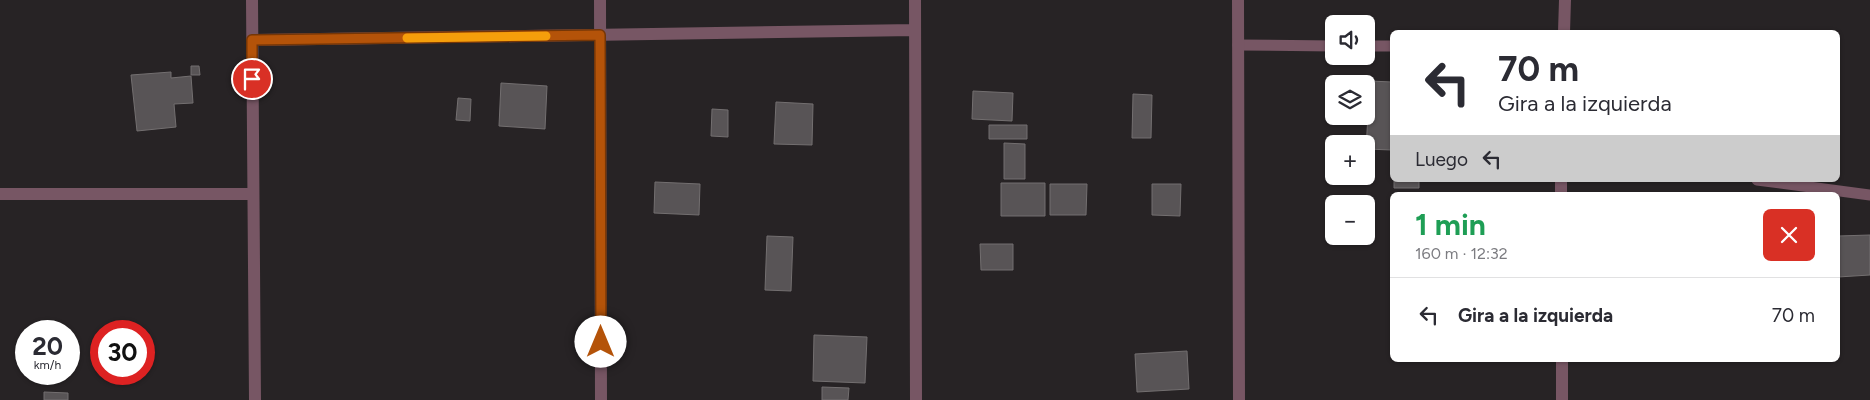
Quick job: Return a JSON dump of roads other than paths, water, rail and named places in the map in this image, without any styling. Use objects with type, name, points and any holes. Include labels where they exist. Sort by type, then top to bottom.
[{"type":"street","points":[[252,0],[255,400]]},
{"type":"street","points":[[600,0],[602,400]]},
{"type":"street","points":[[915,0],[916,400]]},
{"type":"street","points":[[1238,0],[1238,400]]},
{"type":"street","points":[[1564,30],[1565,0]]},
{"type":"street","points":[[252,40],[915,30]]},
{"type":"street","points":[[0,194],[252,194]]},
{"type":"street","points":[[1562,362],[1562,400]]},
{"type":"lane","points":[[1238,45],[1325,46]]},
{"type":"lane","points":[[1375,46],[1390,46]]},
{"type":"lane","points":[[1773,182],[1870,194]]}]
